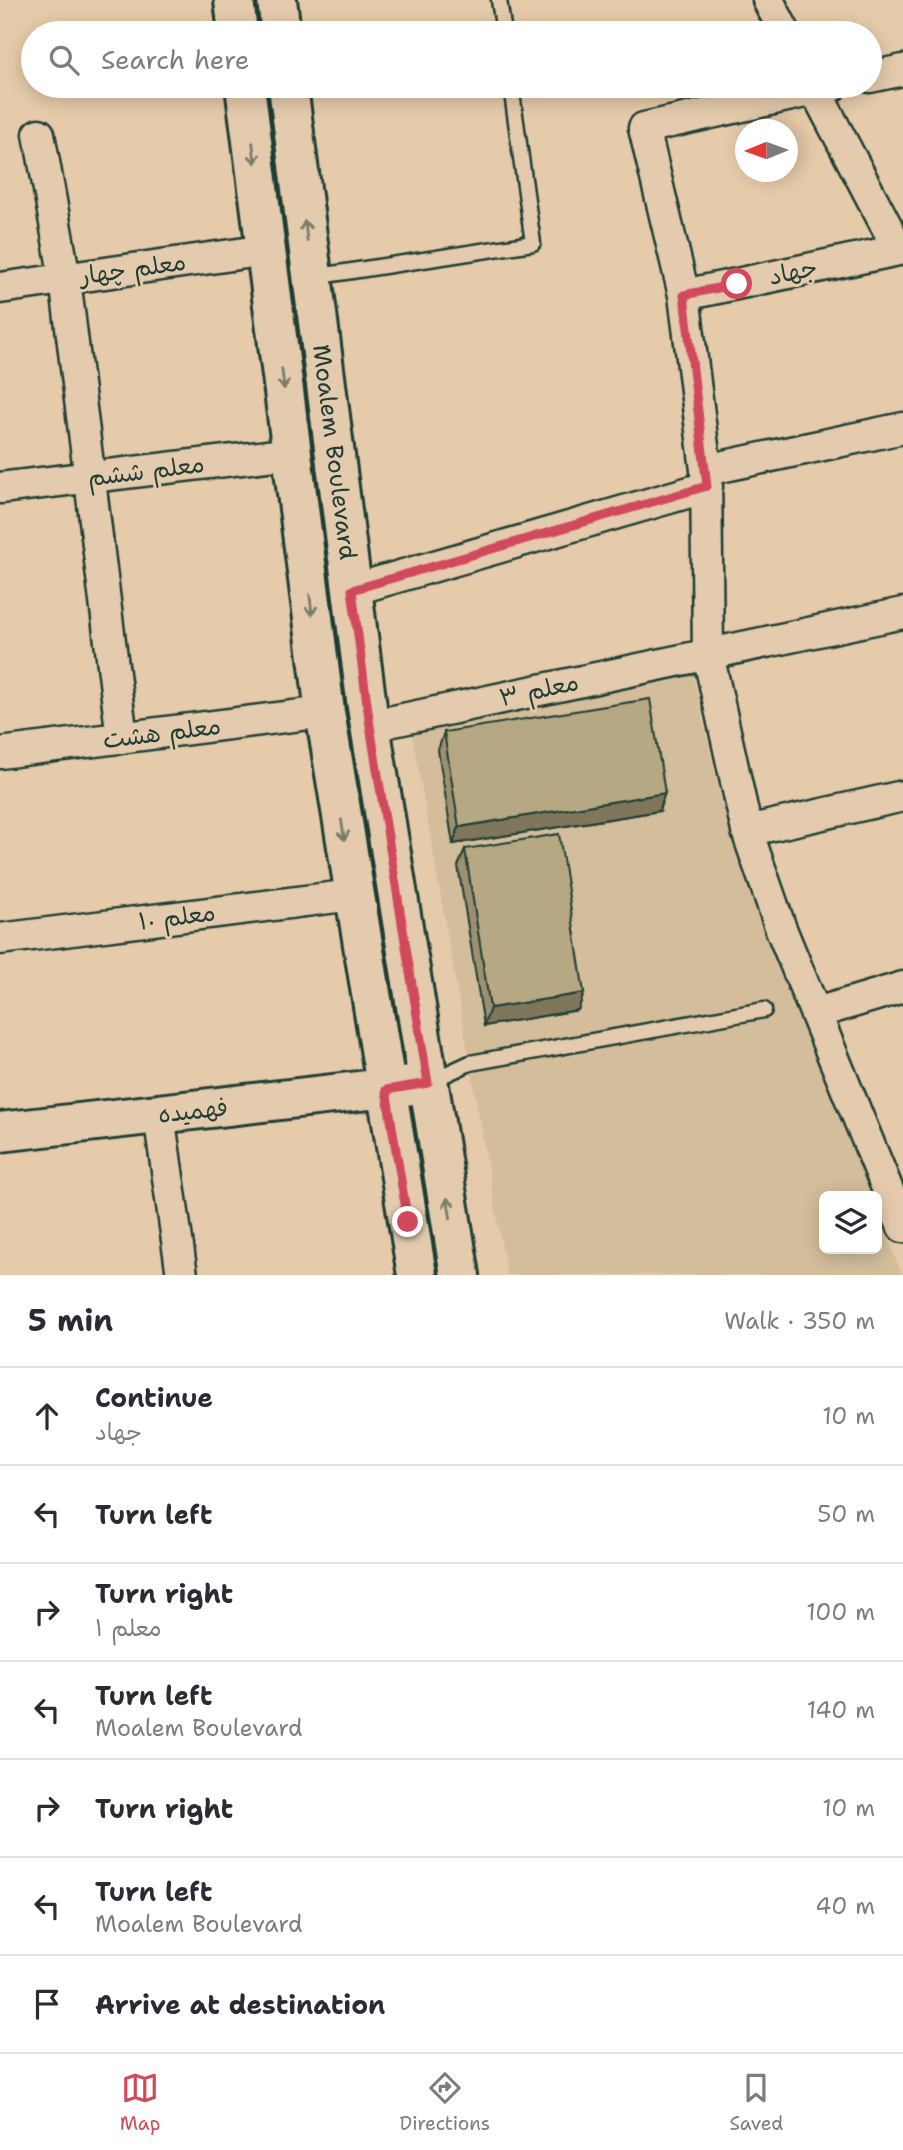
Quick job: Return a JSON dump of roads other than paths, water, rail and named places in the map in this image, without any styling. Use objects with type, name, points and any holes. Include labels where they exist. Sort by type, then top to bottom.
[{"type":"main road","points":[[234,0],[237,21]]},
{"type":"main road","points":[[277,0],[280,21]]},
{"type":"main road","name":"Moalem Boulevard","points":[[247,98],[325,712],[417,1275]]},
{"type":"main road","name":"Moalem Boulevard","points":[[290,98],[370,726],[460,1275]]},
{"type":"main road","name":"فهمیده","points":[[0,1132],[386,1090],[428,1083]]},
{"type":"street","points":[[768,0],[779,21]]},
{"type":"street","points":[[882,74],[903,70]]},
{"type":"street","points":[[773,98],[644,128],[684,295],[706,478],[708,654],[747,831],[781,929],[903,1227]]},
{"type":"street","points":[[825,98],[901,250]]},
{"type":"street","points":[[39,134],[65,279],[122,737]]},
{"type":"street","name":"معلم چهار","points":[[0,288],[266,250]]},
{"type":"street","name":"جهاد","points":[[684,295],[901,250]]},
{"type":"street","points":[[352,590],[706,478],[903,428]]},
{"type":"street","name":"معلم ششم","points":[[0,488],[292,453]]},
{"type":"street","name":"معلم ۳","points":[[370,726],[903,613]]},
{"type":"street","name":"معلم هشت","points":[[0,753],[325,712]]},
{"type":"street","points":[[747,831],[903,796]]},
{"type":"street","name":"معلم ۱۰","points":[[0,939],[353,895]]},
{"type":"street","points":[[816,1013],[903,987]]},
{"type":"street","points":[[159,1115],[182,1275]]},
{"type":"lane","points":[[499,0],[502,21]]},
{"type":"lane","points":[[312,277],[533,243],[513,98]]},
{"type":"lane","points":[[428,1083],[470,1063],[764,1010]]}]
